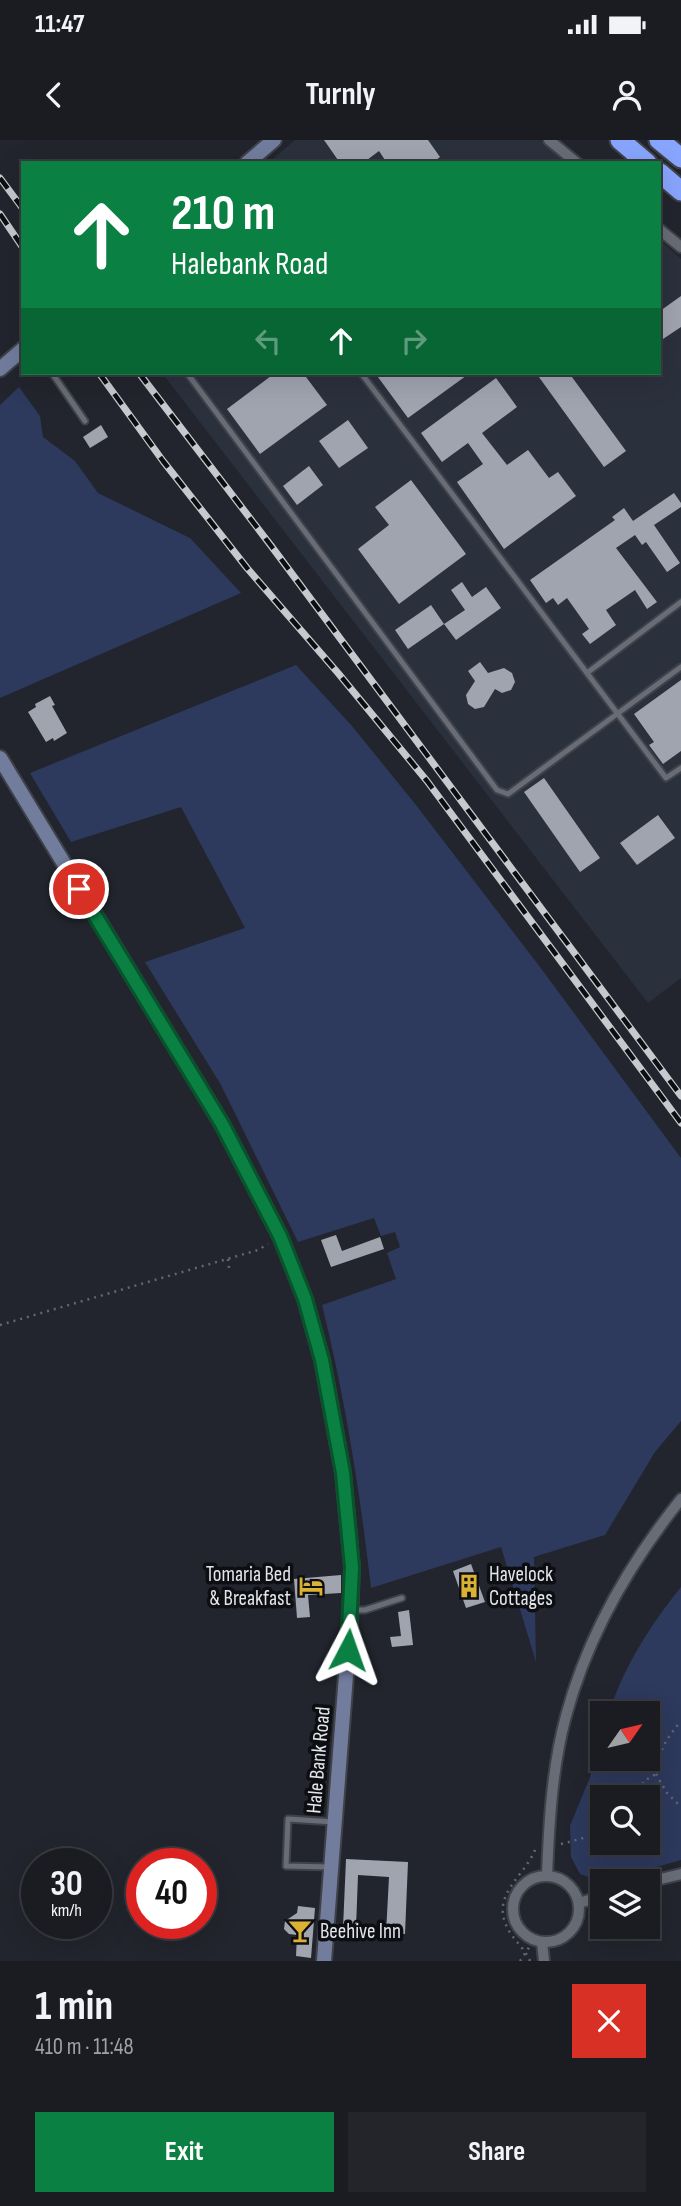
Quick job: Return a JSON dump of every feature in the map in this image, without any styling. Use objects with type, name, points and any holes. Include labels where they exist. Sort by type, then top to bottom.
[{"type":"highway","points":[[620,140],[645,161]]},
{"type":"highway","points":[[659,140],[681,158]]},
{"type":"highway","points":[[661,174],[681,191]]},
{"type":"street","points":[[249,161],[274,140]]},
{"type":"street","points":[[549,140],[575,161]]},
{"type":"street","points":[[661,231],[681,247]]},
{"type":"street","points":[[0,369],[21,351]]},
{"type":"street","name":"Hale Bank Road","points":[[0,758],[222,1124],[280,1236],[305,1299],[322,1360],[343,1473],[352,1567],[324,1961]]},
{"type":"street","points":[[547,1876],[559,1749],[588,1649],[627,1572],[681,1499]]},
{"type":"street","points":[[660,1879],[681,1874]]},
{"type":"street","points":[[547,1876],[558,1878],[575,1892],[579,1913],[570,1932],[562,1938],[538,1941],[525,1935],[518,1927],[514,1917],[515,1897],[527,1881],[547,1876]]},
{"type":"street","points":[[579,1903],[590,1900]]},
{"type":"street","points":[[538,1941],[544,1961]]},
{"type":"lane","points":[[53,375],[85,421]]},
{"type":"lane","points":[[188,375],[498,790],[508,794],[681,667]]},
{"type":"lane","points":[[363,375],[666,778],[681,768]]},
{"type":"lane","points":[[587,673],[681,601]]},
{"type":"lane","points":[[351,1610],[365,1610],[402,1598]]},
{"type":"lane","points":[[331,1867],[286,1866],[288,1819],[334,1822]]},
{"type":"path","points":[[0,1325],[258,1250],[280,1236]]},
{"type":"path","points":[[228,1259],[229,1268]]},
{"type":"path","points":[[681,1721],[664,1742],[657,1758],[656,1774],[667,1793],[681,1807]]},
{"type":"path","points":[[643,1785],[656,1774]]},
{"type":"path","points":[[562,1844],[590,1836]]},
{"type":"path","points":[[530,1961],[506,1924],[503,1906],[509,1887],[530,1863],[537,1841]]},
{"type":"path","points":[[520,1961],[538,1941]]},
{"type":"shaded area","points":[[295,140],[540,140],[566,161],[270,161]]},
{"type":"shaded area","points":[[661,241],[681,259],[681,978],[648,1003],[164,375],[661,375]]},
{"type":"shaded area","points":[[19,387],[40,416],[43,437],[75,461],[98,493],[190,538],[241,593],[0,698],[0,405]]},
{"type":"shaded area","points":[[296,665],[352,726],[416,805],[681,1158],[681,1421],[655,1452],[605,1535],[534,1557],[536,1662],[501,1547],[371,1588],[351,1445],[322,1305],[396,1279],[387,1253],[400,1247],[395,1232],[381,1236],[374,1218],[298,1242],[221,1085],[145,962],[245,928],[181,807],[71,842],[30,773]]},
{"type":"shaded area","points":[[681,1587],[681,1860],[650,1869],[590,1869],[590,1878],[580,1874],[571,1857],[570,1826],[592,1771],[660,1771],[660,1701],[613,1701],[630,1663]]},
{"type":"building","points":[[324,140],[428,140],[440,157],[435,161],[386,161],[379,151],[366,161],[339,161]]},
{"type":"building","points":[[681,296],[681,327],[661,340],[661,310]]},
{"type":"building","points":[[272,375],[304,375],[327,405],[260,454],[227,409]]},
{"type":"building","points":[[376,375],[467,375],[408,418]]},
{"type":"building","points":[[537,375],[570,375],[626,451],[604,467]]},
{"type":"building","points":[[496,378],[517,407],[482,433],[507,465],[528,450],[549,478],[558,472],[576,496],[504,549],[457,482],[483,464],[468,443],[442,462],[421,433]]},
{"type":"building","points":[[348,420],[368,448],[339,468],[319,441]]},
{"type":"building","points":[[101,425],[108,437],[90,448],[83,437]]},
{"type":"building","points":[[309,466],[323,485],[297,505],[283,486]]},
{"type":"building","points":[[411,480],[466,554],[399,604],[358,549],[389,525],[375,507]]},
{"type":"building","points":[[674,493],[681,507],[654,525],[680,563],[667,572],[646,542],[642,545],[635,535],[616,548],[657,602],[647,609],[635,590],[606,610],[616,625],[590,644],[582,634],[589,629],[567,598],[558,605],[553,598],[546,603],[530,580],[615,520],[612,517],[624,508],[633,521]]},
{"type":"building","points":[[462,582],[472,597],[486,587],[501,608],[456,640],[444,624],[465,610],[451,590]]},
{"type":"building","points":[[431,605],[444,624],[408,649],[395,630]]},
{"type":"building","points":[[480,662],[488,673],[504,668],[512,673],[515,682],[511,690],[502,693],[495,689],[484,707],[475,709],[468,704],[466,695],[475,681],[468,671]]},
{"type":"building","points":[[681,680],[681,751],[663,764],[649,745],[654,742],[634,714]]},
{"type":"building","points":[[50,696],[55,705],[52,706],[67,733],[54,741],[53,738],[46,742],[28,712],[36,707],[35,704]]},
{"type":"building","points":[[544,778],[600,858],[580,872],[524,792]]},
{"type":"building","points":[[658,815],[675,838],[637,865],[620,843]]},
{"type":"building","points":[[336,1235],[342,1251],[380,1237],[384,1249],[331,1267],[321,1240]]},
{"type":"building","name":"Havelock Cottages","points":[[471,1564],[485,1602],[466,1608],[453,1571]]},
{"type":"building","points":[[341,1575],[341,1593],[308,1595],[310,1617],[297,1618],[294,1579]]},
{"type":"building","points":[[409,1610],[413,1645],[392,1647],[390,1637],[401,1636],[398,1612]]},
{"type":"building","points":[[346,1859],[408,1862],[405,1934],[386,1933],[389,1877],[358,1875],[356,1928],[343,1928]]},
{"type":"building","name":"Beehive Inn","points":[[298,1906],[315,1908],[311,1958],[296,1956],[297,1935],[289,1934],[284,1929],[285,1921],[297,1913]]},
{"type":"railway","points":[[0,178],[21,206]]},
{"type":"railway","points":[[0,214],[21,245]]},
{"type":"railway","points":[[100,375],[163,461],[247,568],[427,781],[681,1123]]},
{"type":"railway","points":[[141,375],[681,1096]]},
{"type":"place","name":"Tomaria Bed & Breakfast","points":[[311,1586]]},
{"type":"place","name":"Havelock Cottages","points":[[469,1586]]},
{"type":"place","name":"Beehive Inn","points":[[300,1931]]},
{"type":"route","points":[[79,889],[222,1124],[280,1236],[305,1299],[322,1360],[343,1473],[352,1567],[348,1650]]}]
